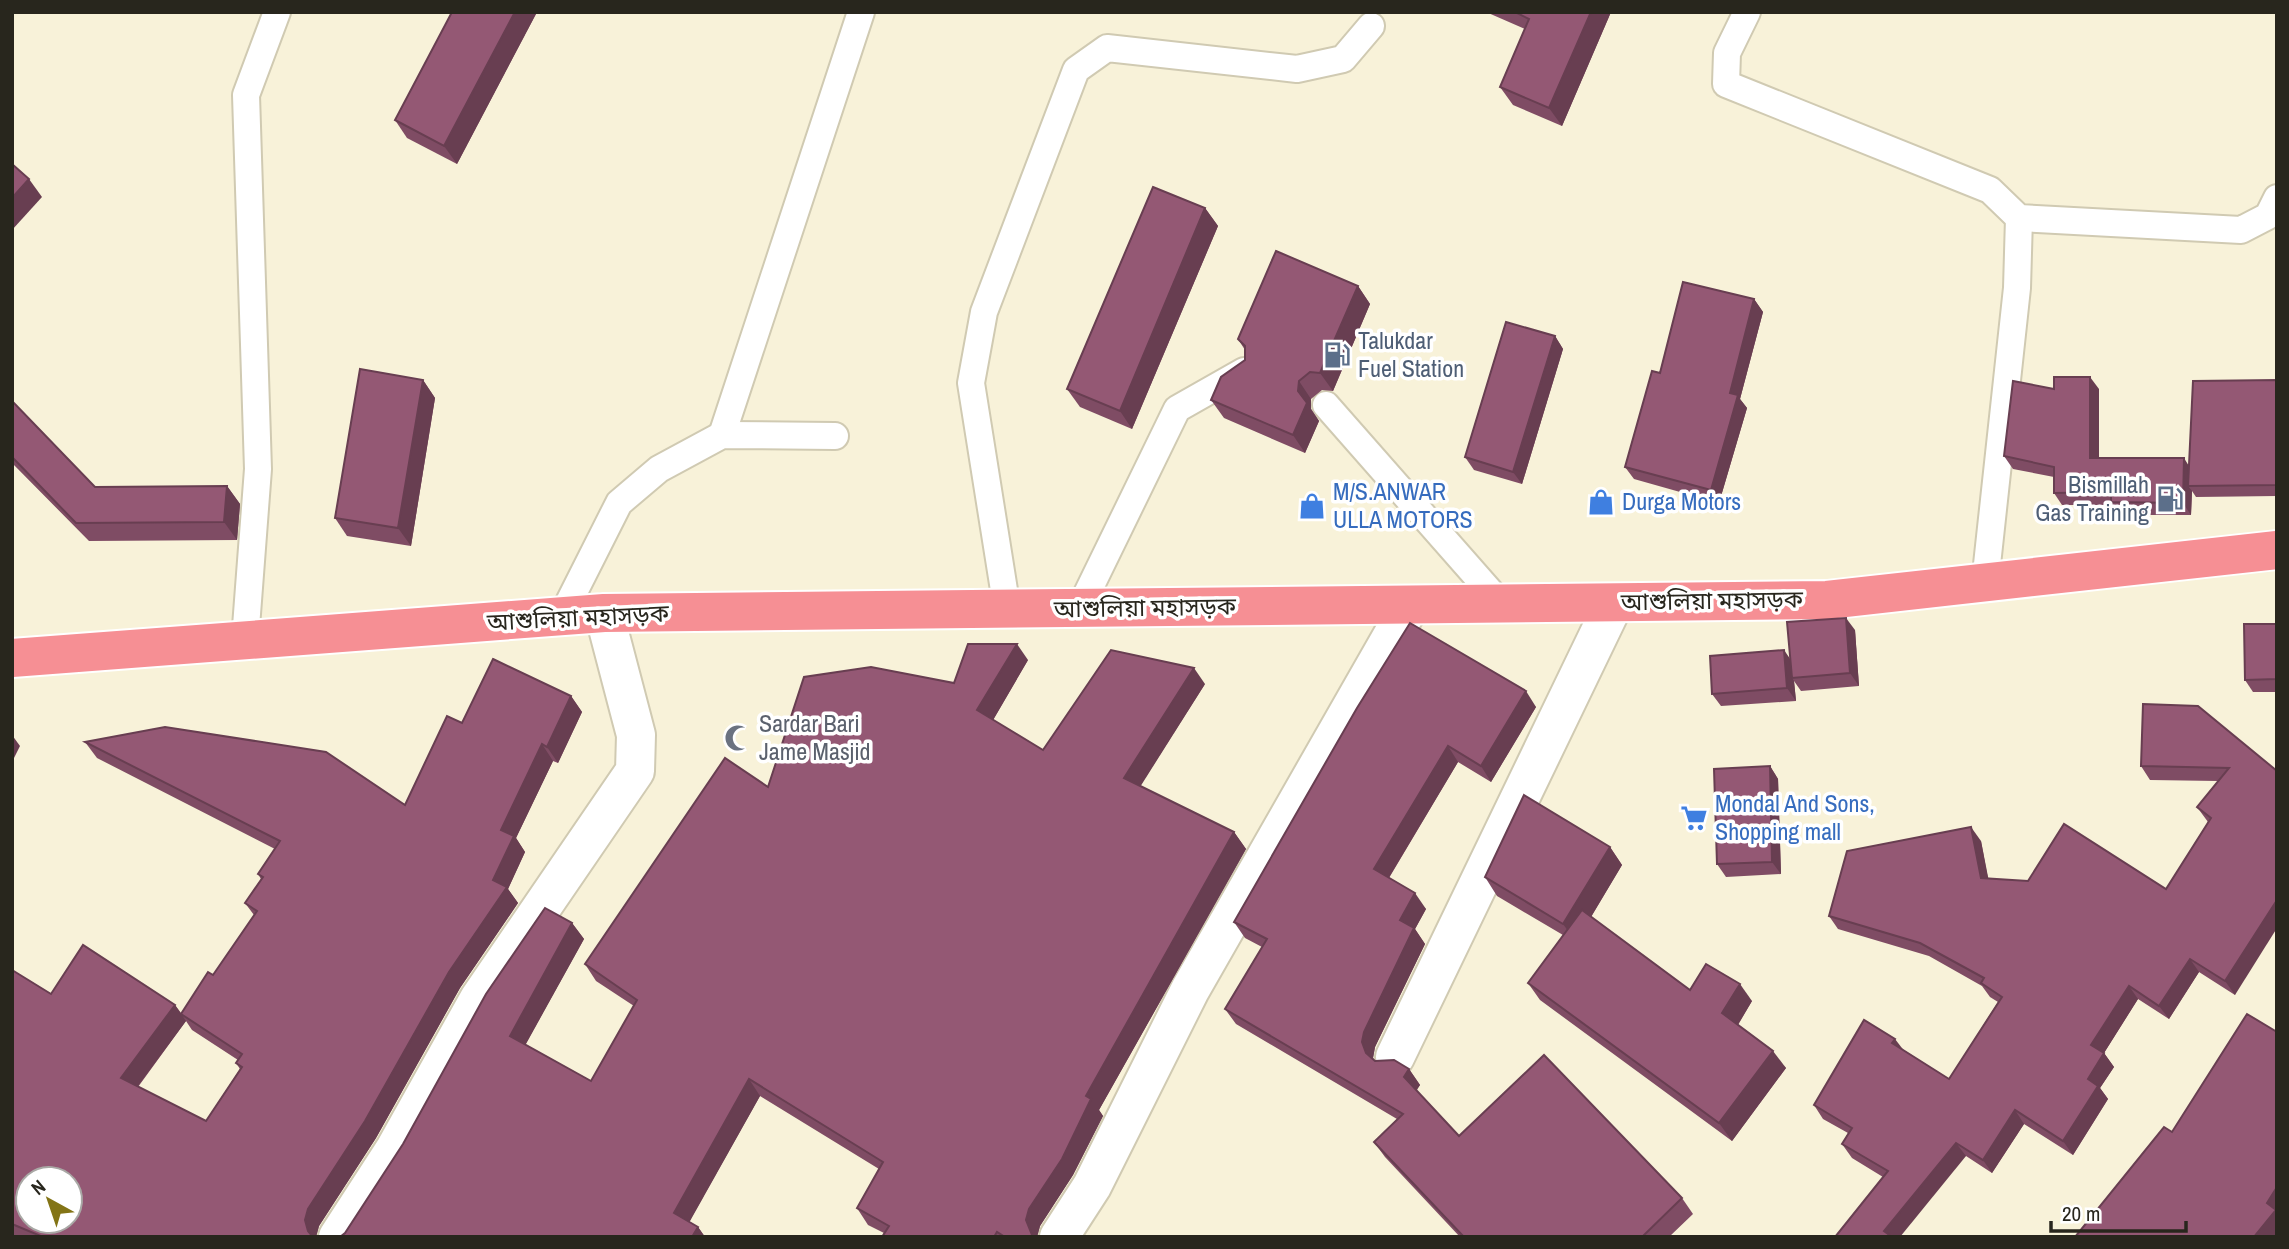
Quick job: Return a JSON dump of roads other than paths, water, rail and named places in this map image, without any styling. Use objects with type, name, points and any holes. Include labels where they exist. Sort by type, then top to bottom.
[{"type":"highway","name":"আশুলিয়া মহাসড়ক","points":[[12,658],[604,613],[1827,600],[2277,550]]},
{"type":"street","points":[[1395,1057],[1614,603]]},
{"type":"street","points":[[1059,1237],[1092,1186],[1190,990],[1410,605]]},
{"type":"street","points":[[338,1237],[395,1149],[479,999],[635,771],[636,735],[604,613]]},
{"type":"lane","points":[[245,640],[258,469],[246,96],[277,12]]},
{"type":"lane","points":[[722,435],[861,12]]},
{"type":"lane","points":[[1747,12],[1727,53],[1726,84],[1990,190],[2019,218],[2241,230],[2268,216],[2277,198]]},
{"type":"lane","points":[[1007,609],[971,383],[984,312],[1076,70],[1108,48],[1297,69],[1343,58],[1371,26]]},
{"type":"lane","points":[[1985,583],[2017,288],[2019,218]]},
{"type":"lane","points":[[1080,608],[1177,409],[1244,371]]},
{"type":"lane","points":[[1326,405],[1501,604]]},
{"type":"lane","points":[[562,616],[619,503],[659,469],[722,435],[835,436]]},
{"type":"place","name":"Talukdar Fuel Station","points":[[1337,355]]},
{"type":"place","name":"Bismillah Gas Training","points":[[2170,499]]},
{"type":"place","name":"Durga Motors","points":[[1601,502]]},
{"type":"place","name":"M/S.ANWAR ULLA MOTORS","points":[[1312,506]]},
{"type":"place","name":"Sardar Bari Jame Masjid","points":[[738,738]]},
{"type":"place","name":"Mondal And Sons, Shopping mall","points":[[1694,818]]}]
